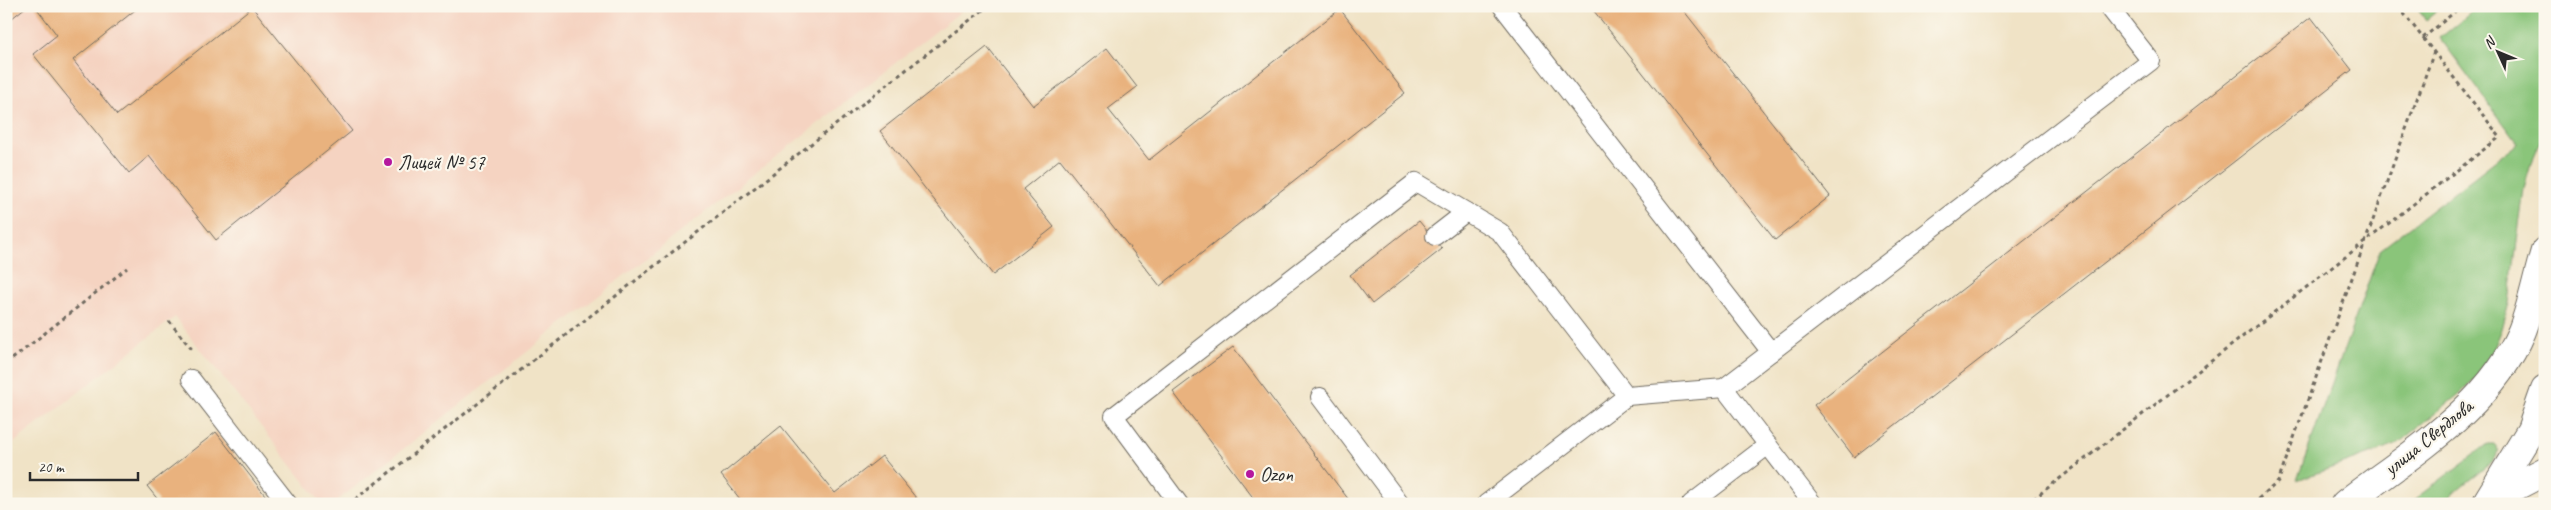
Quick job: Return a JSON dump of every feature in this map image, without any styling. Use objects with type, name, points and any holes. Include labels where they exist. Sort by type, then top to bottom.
[{"type":"main road","name":"улица Свердлова","points":[[2344,504],[2455,420],[2494,379],[2522,332],[2545,251]]},
{"type":"main road","points":[[2486,502],[2531,430],[2545,390]]},
{"type":"main road","points":[[2486,502],[2545,471]]},
{"type":"lane","points":[[1502,6],[1771,352]]},
{"type":"lane","points":[[1486,504],[1627,396],[1724,388],[2151,61],[2108,6]]},
{"type":"lane","points":[[1179,504],[1114,416],[1416,182],[1500,232],[1627,396]]},
{"type":"lane","points":[[1435,236],[1466,212]]},
{"type":"lane","points":[[191,379],[288,504]]},
{"type":"lane","points":[[1724,388],[1813,504]]},
{"type":"lane","points":[[1320,397],[1400,504]]},
{"type":"lane","points":[[1692,504],[1768,445]]},
{"type":"path","points":[[2027,504],[2500,137],[2398,6]]},
{"type":"path","points":[[2423,38],[2462,6]]},
{"type":"path","points":[[348,504],[987,7]]},
{"type":"path","points":[[2252,504],[2278,482],[2434,52]]},
{"type":"path","points":[[6,364],[127,268]]},
{"type":"shaded area","name":"Лицей № 57","points":[[6,6],[968,6],[333,504],[322,504],[175,317],[6,449]]},
{"type":"green space","points":[[2415,6],[2443,6],[2426,20]]},
{"type":"green space","points":[[2479,6],[2545,6],[2545,131],[2534,154],[2524,188],[2509,303],[2502,329],[2490,358],[2477,378],[2396,445],[2297,480],[2380,250],[2518,143],[2440,38]]},
{"type":"green space","points":[[2488,444],[2494,444],[2499,450],[2492,462],[2439,504],[2408,504]]},
{"type":"building","points":[[6,6],[27,6],[6,23]]},
{"type":"building","points":[[35,6],[140,6],[73,60],[117,115],[252,7],[352,131],[216,240],[149,156],[129,173],[33,54],[57,35]]},
{"type":"building","points":[[1590,6],[1680,6],[1830,196],[1775,240]]},
{"type":"building","points":[[1340,9],[1405,93],[1160,286],[1060,159],[1023,189],[1054,227],[993,275],[880,131],[987,47],[1033,106],[1107,48],[1137,87],[1108,109],[1149,160]]},
{"type":"building","points":[[2311,17],[2352,70],[1854,457],[1814,405]]},
{"type":"building","points":[[1419,221],[1442,249],[1372,304],[1350,275]]},
{"type":"building","points":[[1233,347],[1352,504],[1258,504],[1173,392]]},
{"type":"building","points":[[781,426],[835,493],[882,456],[921,504],[744,504],[721,475]]},
{"type":"building","points":[[216,432],[272,504],[156,504],[159,501],[147,486]]},
{"type":"place","name":"Лицей № 57","points":[[388,162]]},
{"type":"place","name":"Ozon","points":[[1250,474]]}]
